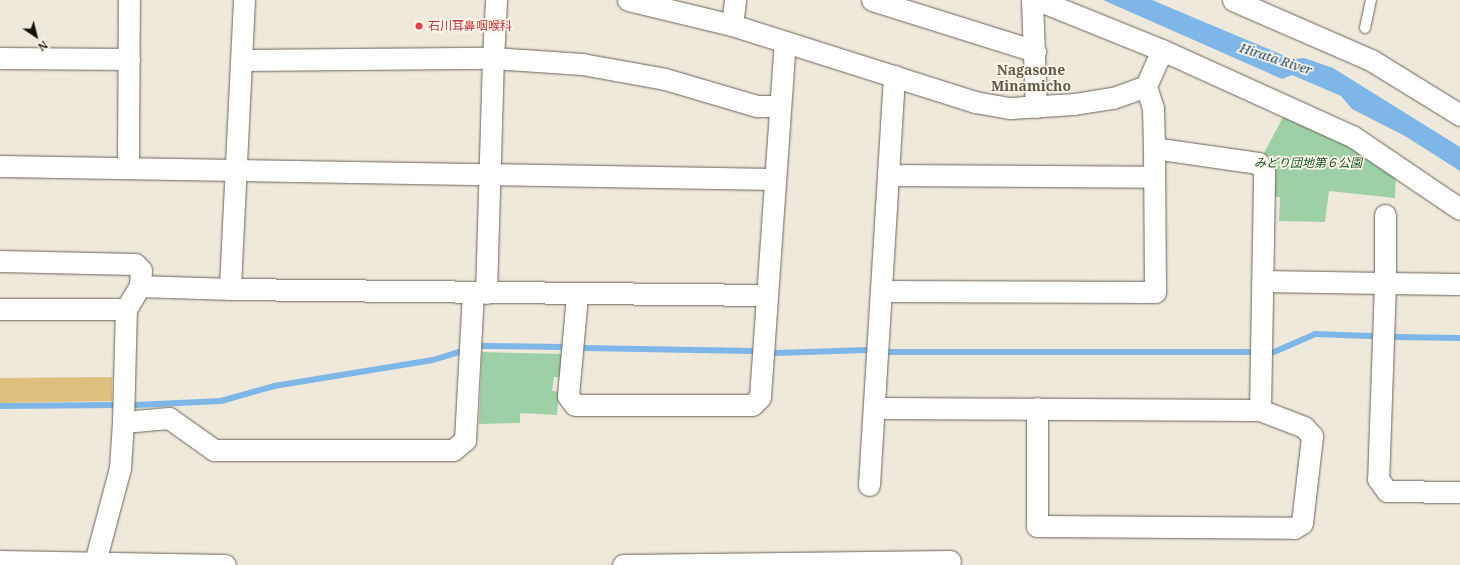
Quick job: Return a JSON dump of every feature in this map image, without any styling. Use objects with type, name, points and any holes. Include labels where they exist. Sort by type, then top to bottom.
[{"type":"street","points":[[128,167],[129,0]]},
{"type":"street","points":[[230,288],[237,169],[244,0]]},
{"type":"street","points":[[123,422],[169,418],[214,450],[453,450],[466,440],[490,172],[496,0]]},
{"type":"street","points":[[628,0],[732,25],[975,102],[1010,108],[1036,107],[1114,98],[1146,86]]},
{"type":"street","points":[[732,25],[735,0]]},
{"type":"street","points":[[872,0],[1035,51]]},
{"type":"street","points":[[1032,0],[1036,107]]},
{"type":"street","points":[[1038,0],[1162,50],[1352,136],[1460,209]]},
{"type":"street","points":[[1233,0],[1372,60],[1460,115]]},
{"type":"street","points":[[577,296],[568,396],[575,405],[752,404],[760,397],[778,106],[785,42]]},
{"type":"street","points":[[881,291],[1155,292],[1152,177],[1154,148],[1153,108],[1146,86],[1162,50]]},
{"type":"street","points":[[0,58],[128,59]]},
{"type":"street","points":[[242,60],[493,58],[582,64],[665,79],[757,106],[778,106]]},
{"type":"street","points":[[869,485],[894,76]]},
{"type":"street","points":[[1154,148],[1258,163],[1264,171],[1260,410]]},
{"type":"street","points":[[0,166],[490,172],[774,179]]},
{"type":"street","points":[[888,175],[1152,177]]},
{"type":"street","points":[[1385,215],[1385,283],[1378,479],[1387,491],[1460,492]]},
{"type":"street","points":[[0,261],[134,264],[141,270],[140,286],[126,309],[123,422],[120,468],[95,562]]},
{"type":"street","points":[[1262,281],[1460,284]]},
{"type":"street","points":[[140,286],[577,296],[766,295]]},
{"type":"street","points":[[0,309],[126,309]]},
{"type":"street","points":[[874,408],[1037,408],[1260,410],[1304,427],[1312,436],[1302,523],[1294,528],[1037,526],[1037,408]]},
{"type":"street","points":[[0,561],[225,565]]},
{"type":"street","points":[[623,565],[950,561]]},
{"type":"lane","points":[[1365,28],[1371,0]]},
{"type":"green space","name":"みどり団地第６公園","points":[[1284,115],[1343,141],[1396,172],[1395,198],[1329,191],[1325,222],[1279,221],[1280,197],[1273,197],[1274,157],[1263,155]]},
{"type":"green space","points":[[482,352],[562,354],[560,377],[554,377],[552,391],[559,392],[557,415],[520,413],[520,423],[479,424]]},
{"type":"water","name":"Hirata River","points":[[1103,0],[1152,0],[1292,59],[1304,58],[1333,68],[1460,147],[1460,171],[1405,136],[1352,109],[1341,96],[1292,75],[1282,79]]},
{"type":"building","points":[[112,377],[112,401],[0,403],[0,378]]},
{"type":"waterway","points":[[1274,352],[1315,334],[1370,336]]},
{"type":"waterway","points":[[1396,337],[1460,338]]},
{"type":"waterway","points":[[482,346],[562,347]]},
{"type":"waterway","points":[[583,348],[752,351]]},
{"type":"waterway","points":[[775,353],[867,350]]},
{"type":"waterway","points":[[135,405],[221,401],[274,386],[433,360],[463,351]]},
{"type":"waterway","points":[[889,352],[1249,352]]},
{"type":"waterway","points":[[0,406],[116,405]]},
{"type":"place","name":"石川耳鼻咽喉科","points":[[419,26]]},
{"type":"district","name":"Nagasone Minamicho","points":[[1031,78]]}]
